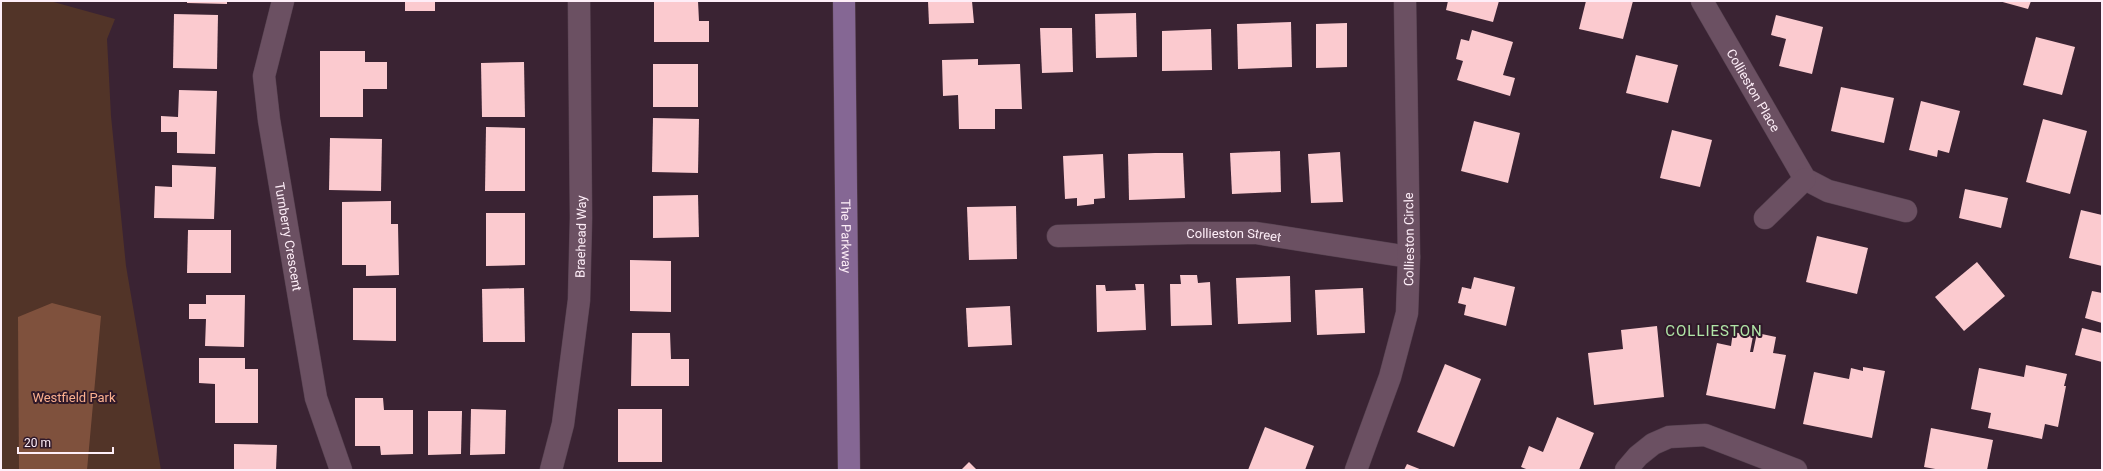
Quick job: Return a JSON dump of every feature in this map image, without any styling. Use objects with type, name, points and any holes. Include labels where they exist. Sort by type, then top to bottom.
[{"type":"main road","name":"The Parkway","points":[[844,1],[848,209],[849,470]]},
{"type":"street","name":"Turnberry Crescent","points":[[284,1],[264,76],[269,120],[316,398],[341,470]]},
{"type":"street","name":"Braehead Way","points":[[551,470],[563,424],[579,300],[581,210],[579,1]]},
{"type":"street","name":"Collieston Circle","points":[[1356,470],[1390,377],[1407,313],[1409,257],[1405,1]]},
{"type":"street","name":"Collieston Place","points":[[1702,1],[1805,179]]},
{"type":"street","points":[[1765,218],[1805,179],[1828,191],[1906,210]]},
{"type":"street","name":"Collieston Street","points":[[1058,236],[1256,233],[1409,257]]},
{"type":"street","points":[[1626,470],[1638,456],[1652,444],[1669,437],[1705,435],[1796,470]]},
{"type":"green space","name":"Westfield Park","points":[[1,1],[50,1],[115,19],[107,39],[111,116],[126,266],[161,470],[1,470]]},
{"type":"green space","points":[[52,303],[101,316],[87,470],[19,470],[18,317]]},
{"type":"building","points":[[187,1],[227,1],[227,4],[187,3]]},
{"type":"building","points":[[405,1],[435,1],[435,11],[405,11]]},
{"type":"building","points":[[654,1],[698,1],[699,21],[709,21],[709,42],[654,42]]},
{"type":"building","points":[[928,1],[972,1],[974,23],[929,24]]},
{"type":"building","points":[[1448,1],[1499,1],[1493,22],[1446,10]]},
{"type":"building","points":[[1586,1],[1633,1],[1623,39],[1579,29]]},
{"type":"building","points":[[1999,1],[2031,1],[2028,9]]},
{"type":"building","points":[[1136,13],[1137,57],[1096,58],[1095,14]]},
{"type":"building","points":[[174,14],[218,15],[217,69],[173,68]]},
{"type":"building","points":[[1776,15],[1823,27],[1812,74],[1779,66],[1786,39],[1771,35]]},
{"type":"building","points":[[1291,22],[1292,67],[1238,69],[1237,24]]},
{"type":"building","points":[[1347,23],[1347,67],[1316,68],[1316,24]]},
{"type":"building","points":[[1040,28],[1072,28],[1073,72],[1042,73]]},
{"type":"building","points":[[1211,29],[1212,70],[1162,71],[1162,31]]},
{"type":"building","points":[[1472,30],[1513,42],[1503,75],[1515,78],[1510,96],[1457,80],[1463,61],[1456,59],[1461,39],[1469,41]]},
{"type":"building","points":[[2036,37],[2075,47],[2062,95],[2023,85]]},
{"type":"building","points":[[320,51],[365,51],[365,62],[387,62],[387,89],[363,89],[363,117],[320,117]]},
{"type":"building","points":[[1636,55],[1678,65],[1668,103],[1626,93]]},
{"type":"building","points":[[978,59],[978,65],[1020,64],[1022,109],[995,109],[995,129],[959,129],[958,95],[943,96],[942,60]]},
{"type":"building","points":[[524,62],[525,117],[482,117],[481,63]]},
{"type":"building","points":[[653,64],[698,64],[698,107],[653,107]]},
{"type":"building","points":[[1841,87],[1894,98],[1884,143],[1831,131]]},
{"type":"building","points":[[179,90],[217,91],[215,154],[177,153],[177,132],[161,132],[161,116],[178,117]]},
{"type":"building","points":[[1921,101],[1960,111],[1949,153],[1938,150],[1937,157],[1909,150]]},
{"type":"building","points":[[653,118],[699,119],[698,173],[652,172]]},
{"type":"building","points":[[2043,119],[2087,131],[2070,194],[2026,182]]},
{"type":"building","points":[[1474,121],[1520,133],[1508,183],[1461,171]]},
{"type":"building","points":[[486,127],[525,128],[525,191],[485,191]]},
{"type":"building","points":[[1672,130],[1712,140],[1700,187],[1660,178]]},
{"type":"building","points":[[330,138],[382,139],[381,191],[329,190]]},
{"type":"building","points":[[1280,151],[1281,192],[1232,194],[1230,153]]},
{"type":"building","points":[[1340,152],[1343,202],[1311,203],[1308,154]]},
{"type":"building","points":[[1183,153],[1185,198],[1129,200],[1128,154]]},
{"type":"building","points":[[1103,154],[1105,198],[1094,199],[1094,204],[1077,206],[1077,198],[1065,199],[1063,156]]},
{"type":"building","points":[[172,165],[216,167],[214,219],[154,218],[155,186],[172,187]]},
{"type":"building","points":[[1965,189],[2008,198],[2001,228],[1959,218]]},
{"type":"building","points":[[698,195],[699,237],[653,238],[653,196]]},
{"type":"building","points":[[391,201],[391,224],[398,224],[399,275],[366,276],[366,265],[342,265],[342,202]]},
{"type":"building","points":[[1016,206],[1017,259],[969,260],[967,207]]},
{"type":"building","points":[[2081,210],[2102,215],[2102,266],[2069,258]]},
{"type":"building","points":[[486,213],[525,213],[525,265],[486,266]]},
{"type":"building","points":[[188,230],[231,230],[231,273],[187,273]]},
{"type":"building","points":[[1817,236],[1868,248],[1857,294],[1806,282]]},
{"type":"building","points":[[630,260],[671,261],[671,312],[630,311]]},
{"type":"building","points":[[1977,262],[2005,296],[1964,331],[1935,297]]},
{"type":"building","points":[[1180,275],[1197,275],[1198,283],[1210,282],[1212,325],[1171,326],[1170,284],[1181,284]]},
{"type":"building","points":[[1290,276],[1291,322],[1238,324],[1236,278]]},
{"type":"building","points":[[1474,277],[1515,287],[1506,326],[1464,315],[1466,305],[1458,303],[1462,287],[1471,289]]},
{"type":"building","points":[[1135,284],[1144,284],[1146,330],[1097,332],[1096,285],[1105,285],[1106,291],[1136,290]]},
{"type":"building","points":[[353,288],[396,288],[396,341],[353,340]]},
{"type":"building","points":[[524,288],[525,342],[483,342],[482,289]]},
{"type":"building","points":[[1363,288],[1365,333],[1317,335],[1315,290]]},
{"type":"building","points":[[2092,291],[2102,293],[2102,323],[2085,318]]},
{"type":"building","points":[[206,295],[245,295],[244,347],[205,346],[206,319],[189,319],[189,304],[206,304]]},
{"type":"building","points":[[1010,306],[1012,345],[968,347],[966,308]]},
{"type":"building","points":[[1657,326],[1664,397],[1594,405],[1588,353],[1623,349],[1621,330]]},
{"type":"building","points":[[2082,328],[2102,333],[2102,362],[2075,355]]},
{"type":"building","points":[[1733,332],[1753,336],[1750,352],[1753,352],[1757,333],[1776,337],[1773,353],[1786,355],[1775,409],[1706,395],[1717,343],[1731,346]]},
{"type":"building","points":[[632,333],[670,333],[671,359],[689,359],[689,386],[631,386]]},
{"type":"building","points":[[199,358],[245,358],[245,369],[258,369],[258,423],[215,423],[215,384],[199,383]]},
{"type":"building","points":[[1445,364],[1481,379],[1454,447],[1417,432]]},
{"type":"building","points":[[2026,365],[2067,374],[2058,427],[2045,424],[2042,439],[1988,428],[1991,413],[1971,409],[1979,368],[2024,377]]},
{"type":"building","points":[[1863,367],[1885,371],[1872,438],[1803,424],[1814,372],[1849,379],[1851,368],[1863,371]]},
{"type":"building","points":[[355,398],[383,398],[384,410],[413,410],[413,454],[381,455],[380,446],[355,446]]},
{"type":"building","points":[[471,409],[506,410],[505,454],[470,455]]},
{"type":"building","points":[[618,409],[662,409],[662,462],[618,462]]},
{"type":"building","points":[[428,411],[462,411],[461,454],[428,455]]},
{"type":"building","points":[[1557,417],[1594,433],[1579,470],[1529,470],[1521,467],[1529,446],[1543,452]]},
{"type":"building","points":[[1265,427],[1314,446],[1305,470],[1248,470]]},
{"type":"building","points":[[1931,428],[1993,440],[1987,470],[1941,470],[1924,467]]},
{"type":"building","points":[[234,444],[277,445],[276,470],[234,470]]},
{"type":"building","points":[[969,462],[977,470],[961,470]]},
{"type":"building","points":[[1407,464],[1422,470],[1404,470]]},
{"type":"district","name":"COLLIESTON","points":[[1714,331]]}]
